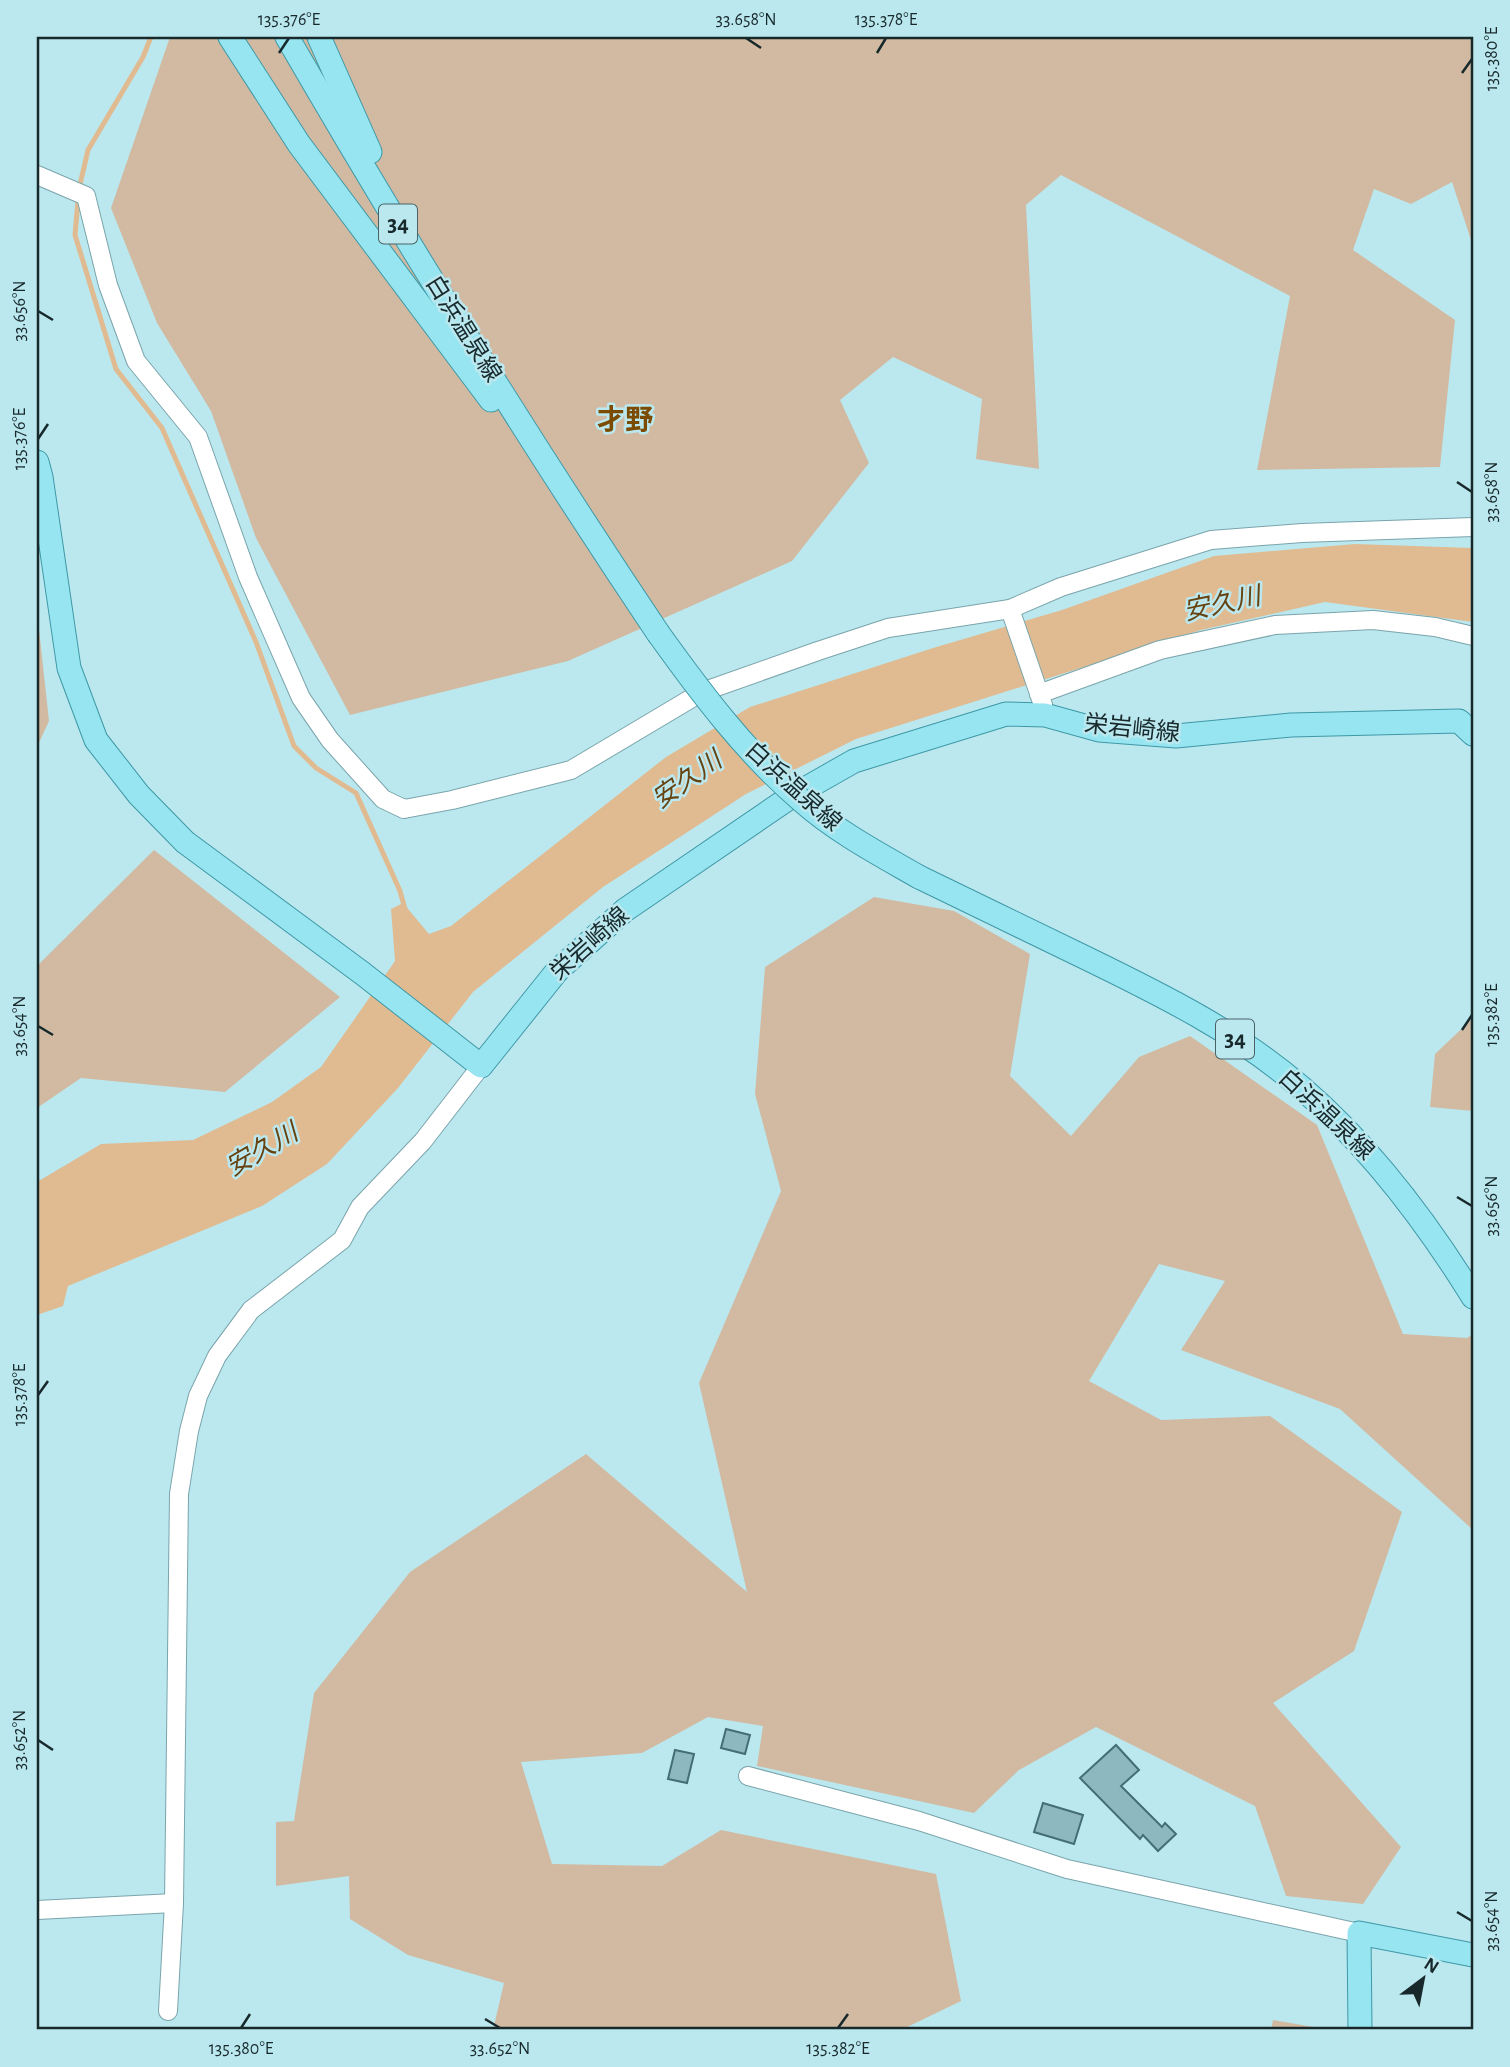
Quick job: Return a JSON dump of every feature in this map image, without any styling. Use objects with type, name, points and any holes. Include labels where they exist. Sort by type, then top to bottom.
[{"type":"main road","points":[[230,37],[299,144],[592,534]]},
{"type":"main road","name":"白浜温泉線","points":[[287,37],[380,195],[592,534],[712,707],[777,778],[802,802],[835,827],[919,877],[1173,1002],[1264,1058],[1303,1088],[1376,1162],[1416,1213],[1473,1297]]},
{"type":"main road","points":[[319,37],[369,152],[399,211],[513,409]]},
{"type":"main road","points":[[37,462],[69,668],[96,740],[139,795],[185,842],[362,973],[481,1066]]},
{"type":"main road","name":"栄岩崎線","points":[[481,1066],[557,971],[625,910],[789,798],[854,761],[1042,704],[1100,730],[1176,736],[1291,725],[1469,726]]},
{"type":"main road","points":[[1360,2030],[1359,1933],[1473,1955]]},
{"type":"street","points":[[37,175],[86,196],[108,285],[136,361],[198,437],[248,578],[301,698],[330,740],[383,799],[404,809],[572,770],[702,692],[818,651],[888,628],[1012,613],[1061,587],[1211,540],[1302,533],[1473,527]]},
{"type":"street","points":[[1012,613],[1042,704],[1160,650],[1275,625],[1373,620],[1435,627],[1473,636]]},
{"type":"street","points":[[168,2011],[174,1903],[180,1494],[189,1431],[198,1396],[217,1356],[251,1310],[342,1240],[360,1207],[423,1141],[481,1066]]},
{"type":"street","points":[[748,1776],[919,1821],[1067,1869],[1359,1933]]},
{"type":"street","points":[[37,1910],[174,1903]]},
{"type":"shaded area","points":[[170,37],[1473,37],[1473,246],[1452,182],[1411,204],[1374,189],[1353,250],[1455,320],[1440,467],[1257,470],[1290,296],[1061,175],[1026,205],[1039,469],[976,459],[982,399],[893,357],[840,400],[869,463],[792,561],[568,661],[350,715],[256,538],[211,411],[157,323],[111,208]]},
{"type":"shaded area","points":[[37,611],[49,721],[37,747]]},
{"type":"shaded area","points":[[154,850],[340,997],[225,1092],[81,1078],[37,1108],[37,966]]},
{"type":"shaded area","points":[[874,897],[954,911],[1030,954],[1010,1076],[1071,1136],[1139,1057],[1190,1036],[1317,1125],[1403,1334],[1467,1338],[1473,1334],[1473,1530],[1340,1409],[1181,1350],[1225,1281],[1159,1264],[1089,1381],[1161,1420],[1270,1416],[1402,1512],[1354,1651],[1273,1703],[1401,1847],[1363,1904],[1286,1896],[1255,1806],[1096,1727],[1019,1770],[974,1813],[757,1766],[763,1726],[708,1717],[642,1753],[521,1762],[552,1864],[662,1866],[721,1830],[936,1874],[961,2001],[901,2030],[493,2030],[504,1983],[408,1955],[350,1919],[349,1876],[276,1886],[276,1822],[294,1821],[314,1693],[410,1572],[586,1454],[747,1592],[699,1383],[781,1191],[755,1094],[765,967]]},
{"type":"shaded area","points":[[1473,1018],[1473,1111],[1430,1107],[1435,1054]]},
{"type":"shaded area","points":[[1273,2020],[1331,2030],[1271,2030]]},
{"type":"water","name":"安久川","points":[[1355,544],[1473,548],[1473,622],[1325,602],[1201,630],[856,739],[746,794],[603,887],[473,992],[398,1088],[327,1164],[262,1206],[68,1286],[63,1306],[37,1315],[37,1182],[101,1144],[193,1140],[272,1102],[321,1067],[395,961],[391,909],[403,903],[429,934],[451,926],[666,757],[750,707],[1062,610],[1214,556]]},
{"type":"building","points":[[726,1729],[750,1735],[745,1754],[721,1748]]},
{"type":"building","points":[[1116,1745],[1139,1770],[1121,1786],[1162,1827],[1165,1823],[1176,1834],[1158,1851],[1143,1835],[1140,1839],[1080,1778]]},
{"type":"building","points":[[675,1750],[694,1754],[687,1783],[668,1779]]},
{"type":"building","points":[[1043,1803],[1083,1815],[1074,1844],[1034,1832]]},
{"type":"waterway","points":[[151,37],[143,57],[88,150],[79,189],[75,235],[116,369],[162,428],[256,642],[294,746],[316,768],[356,793],[400,891],[405,909]]},
{"type":"district","name":"才野","points":[[625,421]]}]
